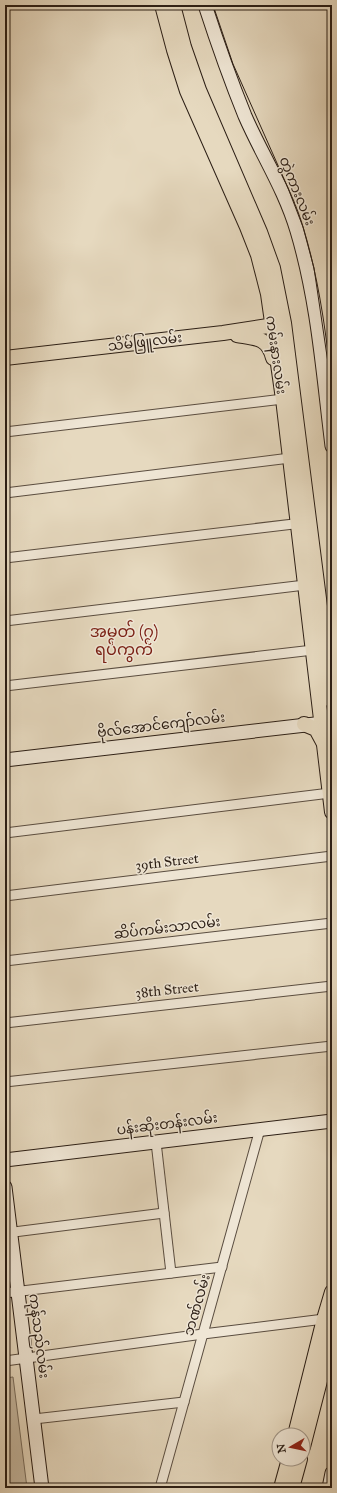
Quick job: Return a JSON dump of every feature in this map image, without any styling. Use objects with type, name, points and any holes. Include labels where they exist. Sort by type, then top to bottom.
[{"type":"main road","name":"ကမ်းနားလမ်း","points":[[162,5],[174,50],[267,250],[273,268],[278,324],[326,702],[327,722],[324,743],[332,812]]},
{"type":"main road","name":"ကမ်းနားလမ်း","points":[[173,5],[193,90],[258,255],[268,294],[278,324],[281,385],[290,458],[303,523],[305,585],[313,650],[326,702]]},
{"type":"main road","name":"တွဲကားလမ်း","points":[[205,5],[220,52],[245,116],[278,183],[297,232],[313,298],[332,446]]},
{"type":"main road","points":[[223,333],[263,315],[267,307],[268,294]]},
{"type":"main road","name":"သိမ်ဖြူလမ်း","points":[[5,358],[223,333],[278,324]]},
{"type":"main road","points":[[223,333],[258,338],[267,343],[272,353],[281,385]]},
{"type":"main road","points":[[304,724],[315,717],[326,702]]},
{"type":"main road","name":"ဗိုလ်အောင်ကျော်လမ်း","points":[[5,760],[327,722]]},
{"type":"main road","points":[[304,724],[316,729],[324,743]]},
{"type":"main road","name":"ပန်းဆိုးတန်းလမ်း","points":[[5,1160],[332,1121]]},
{"type":"main road","name":"ကုန်သည်လမ်း","points":[[5,1187],[11,1292],[26,1359],[42,1488]]},
{"type":"main road","points":[[297,1427],[328,1319],[332,1292]]},
{"type":"main road","points":[[308,1427],[332,1334]]},
{"type":"main road","points":[[281,1488],[286,1467]]},
{"type":"main road","points":[[292,1488],[298,1467]]},
{"type":"main road","points":[[328,1488],[332,1473]]},
{"type":"street","points":[[5,432],[283,399]]},
{"type":"street","points":[[5,493],[290,458]]},
{"type":"street","points":[[5,558],[303,523]]},
{"type":"street","points":[[5,621],[305,585]]},
{"type":"street","points":[[5,686],[313,650]]},
{"type":"street","points":[[5,833],[330,793]]},
{"type":"street","name":"39th Street","points":[[5,896],[332,856]]},
{"type":"street","name":"ဆိပ်ကမ်းသာလမ်း","points":[[5,961],[332,924]]},
{"type":"street","name":"38th Street","points":[[5,1023],[332,986]]},
{"type":"street","points":[[5,1082],[332,1046]]},
{"type":"street","name":"ဘဏ်လမ်း","points":[[160,1488],[260,1129]]},
{"type":"street","points":[[156,1142],[171,1273]]},
{"type":"street","points":[[8,1233],[164,1213]]},
{"type":"street","points":[[11,1292],[222,1267]]},
{"type":"street","points":[[5,1361],[203,1334],[328,1319]]},
{"type":"street","points":[[34,1419],[184,1402]]},
{"type":"shaded area","points":[[13,1377],[27,1488],[5,1488],[5,1378]]},
{"type":"tram line","points":[[213,5],[233,64],[288,188],[303,227],[314,268],[332,390]]},
{"type":"district","name":"အမှတ် (၇) ရပ်ကွက်","points":[[124,640]]}]
